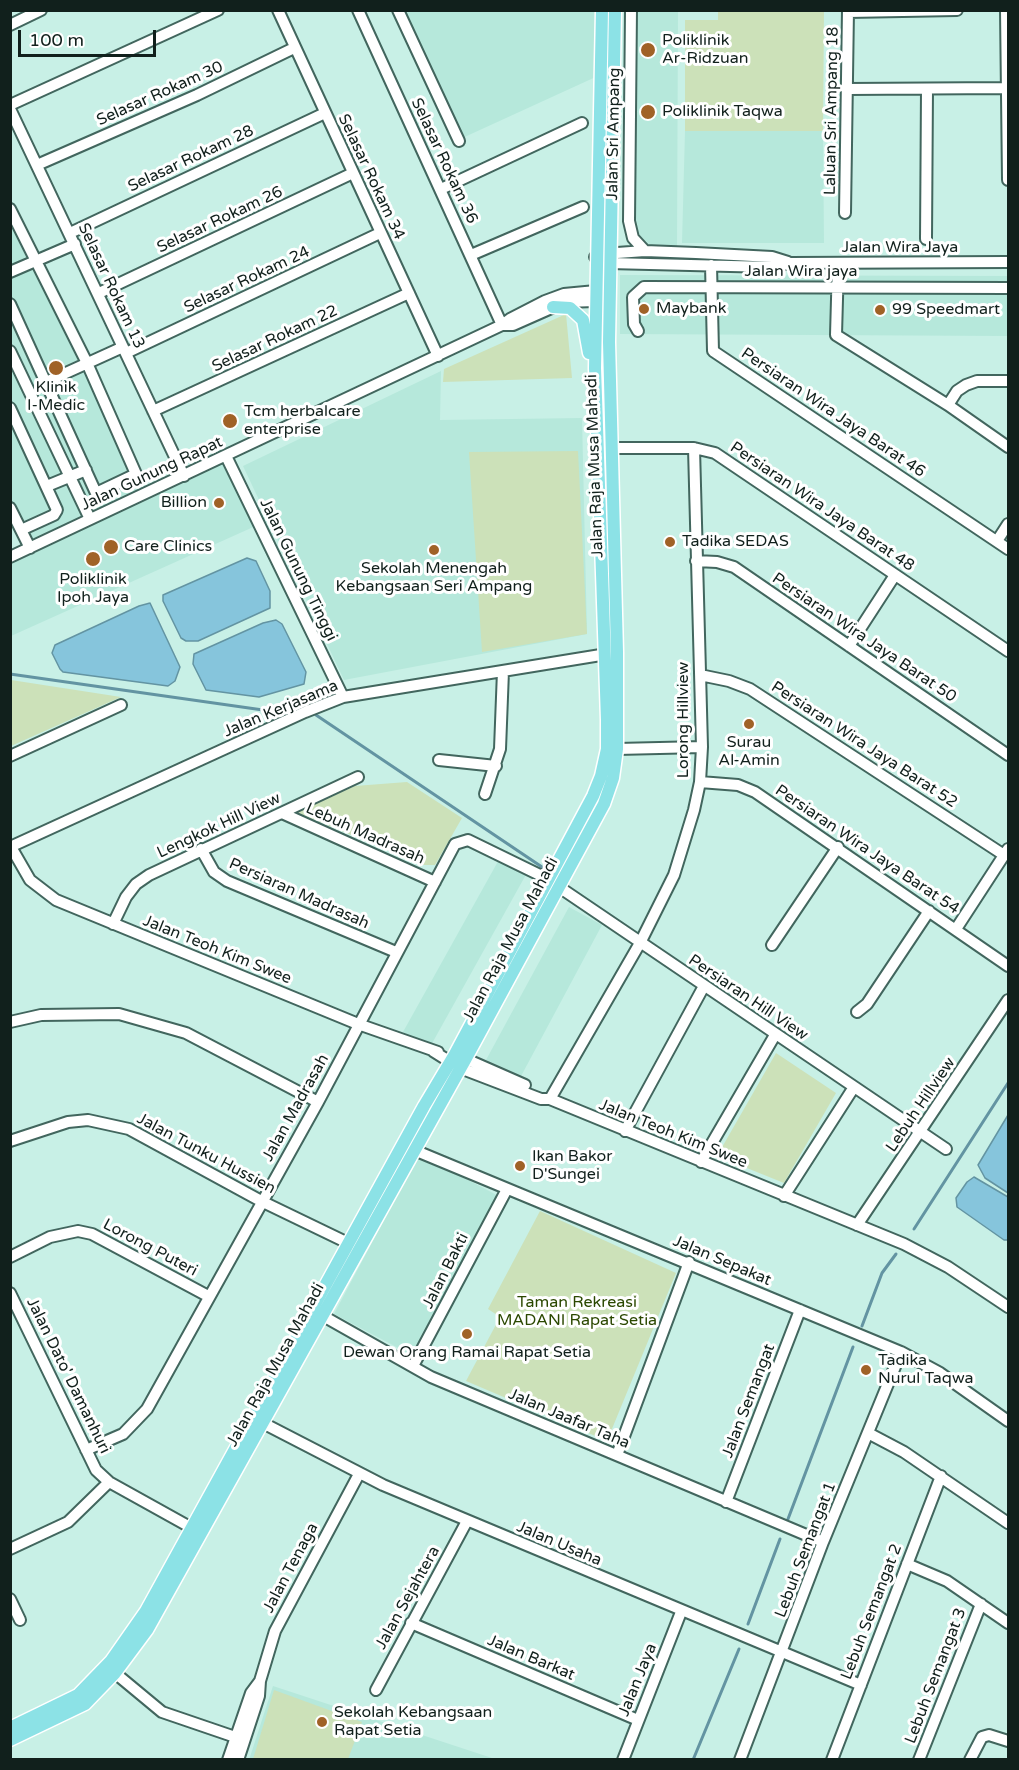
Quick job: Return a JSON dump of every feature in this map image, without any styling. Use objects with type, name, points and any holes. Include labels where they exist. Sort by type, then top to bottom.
[{"type":"main road","name":"Jalan Raja Musa Mahadi","points":[[602,10],[595,256],[597,296],[595,368],[605,448]]},
{"type":"main road","name":"Jalan Raja Musa Mahadi","points":[[316,1312],[348,1243],[559,887],[604,804],[613,778],[617,748],[611,653],[605,448],[615,10]]},
{"type":"main road","points":[[609,310],[597,296],[610,258]]},
{"type":"main road","points":[[553,306],[570,308],[583,320],[590,362],[595,368]]},
{"type":"main road","name":"Jalan Raja Musa Mahadi","points":[[10,1740],[85,1704],[115,1673],[147,1630],[196,1531],[316,1312],[414,1150],[601,776],[607,749],[611,653]]},
{"type":"main road","name":"Jalan Raja Musa Mahadi","points":[[10,1728],[78,1695],[111,1661],[146,1611],[196,1531]]},
{"type":"street","points":[[10,25],[41,10]]},
{"type":"street","points":[[10,107],[218,10]]},
{"type":"street","name":"Selasar Rokam 34","points":[[278,10],[438,356]]},
{"type":"street","name":"Selasar Rokam 36","points":[[358,10],[502,326]]},
{"type":"street","points":[[398,10],[459,141]]},
{"type":"street","name":"Jalan Sri Ampang","points":[[630,10],[628,221],[633,238],[645,251]]},
{"type":"street","points":[[848,11],[957,10]]},
{"type":"street","points":[[1006,10],[1008,180]]},
{"type":"street","name":"Laluan Sri Ampang 18","points":[[845,213],[848,11]]},
{"type":"street","name":"Selasar Rokam 30","points":[[37,165],[197,95],[294,48]]},
{"type":"street","points":[[847,89],[1007,88]]},
{"type":"street","points":[[926,239],[927,89]]},
{"type":"street","name":"Selasar Rokam 13","points":[[10,107],[184,476]]},
{"type":"street","name":"Selasar Rokam 28","points":[[70,233],[325,113]]},
{"type":"street","points":[[441,189],[582,123]]},
{"type":"street","name":"Selasar Rokam 26","points":[[99,293],[353,173]]},
{"type":"street","points":[[471,255],[583,207]]},
{"type":"street","points":[[10,209],[87,363],[136,474],[96,493],[10,304]]},
{"type":"street","name":"Selasar Rokam 24","points":[[46,382],[87,363],[125,350],[380,232]]},
{"type":"street","points":[[10,272],[75,244]]},
{"type":"street","name":"Jalan Wira Jaya","points":[[610,258],[645,251],[772,257],[791,263]]},
{"type":"street","name":"Jalan Wira Jaya","points":[[595,256],[771,267],[791,263],[1008,262]]},
{"type":"street","points":[[838,263],[836,335],[948,405],[1008,447]]},
{"type":"street","name":"Persiaran Wira Jaya Barat 46","points":[[711,265],[713,351],[1008,549]]},
{"type":"street","name":"Jalan Wira jaya","points":[[638,331],[634,324],[633,297],[644,287],[1008,288]]},
{"type":"street","name":"Selasar Rokam 22","points":[[153,411],[409,293]]},
{"type":"street","name":"Jalan Gunung Rapat","points":[[10,557],[502,326],[510,319],[545,301],[564,294],[597,296]]},
{"type":"street","name":"Jalan Gunung Rapat","points":[[502,326],[513,326],[565,302],[597,296]]},
{"type":"street","points":[[10,351],[90,519]]},
{"type":"street","points":[[948,405],[957,391],[966,385],[977,381],[1008,381]]},
{"type":"street","points":[[10,408],[57,510],[54,515],[21,530]]},
{"type":"street","name":"Persiaran Wira Jaya Barat 48","points":[[605,448],[694,448],[715,453],[1008,651]]},
{"type":"street","name":"Lorong Hillview","points":[[550,1099],[640,943],[674,875],[688,837],[700,782],[702,747],[694,448]]},
{"type":"street","name":"Jalan Gunung Tinggi","points":[[226,456],[343,697]]},
{"type":"street","points":[[47,486],[86,470]]},
{"type":"street","points":[[10,508],[30,548]]},
{"type":"street","points":[[997,541],[1008,524]]},
{"type":"street","name":"Persiaran Wira Jaya Barat 50","points":[[696,561],[717,562],[734,567],[1008,755]]},
{"type":"street","points":[[849,646],[895,575]]},
{"type":"street","name":"Jalan Kerjasama","points":[[11,847],[305,712],[343,697],[611,653]]},
{"type":"street","points":[[485,794],[500,749],[503,671]]},
{"type":"street","name":"Persiaran Wira Jaya Barat 52","points":[[700,675],[729,681],[750,689],[1006,852]]},
{"type":"street","points":[[10,756],[121,705]]},
{"type":"street","points":[[617,748],[702,747]]},
{"type":"street","points":[[439,760],[496,766]]},
{"type":"street","name":"Lengkok Hill View","points":[[113,924],[119,909],[136,884],[149,875],[358,777]]},
{"type":"street","name":"Persiaran Wira Jaya Barat 54","points":[[700,782],[738,785],[755,792],[1008,966]]},
{"type":"street","name":"Lebuh Madrasah","points":[[282,813],[435,882]]},
{"type":"street","name":"Jalan Madrasah","points":[[86,1450],[111,1441],[136,1424],[318,1102],[455,844],[468,840],[548,879]]},
{"type":"street","name":"Jalan Teoh Kim Swee","points":[[11,847],[30,880],[41,891],[56,900],[358,1024],[543,1093],[550,1099],[625,1131],[904,1244],[948,1267],[1008,1307]]},
{"type":"street","points":[[772,945],[838,847]]},
{"type":"street","name":"Persiaran Madrasah","points":[[201,849],[214,872],[227,881],[396,952]]},
{"type":"street","points":[[956,929],[1006,852]]},
{"type":"street","name":"Persiaran Hill View","points":[[559,887],[946,1149]]},
{"type":"street","points":[[856,1012],[867,1004],[929,911]]},
{"type":"street","points":[[625,1131],[704,986]]},
{"type":"street","name":"Lebuh Hillview","points":[[857,1225],[921,1133],[1008,1000]]},
{"type":"street","points":[[10,1022],[41,1015],[119,1014],[186,1033],[318,1102]]},
{"type":"street","points":[[701,1162],[775,1035]]},
{"type":"street","points":[[784,1196],[854,1087]]},
{"type":"street","name":"Jalan Tunku Hussien","points":[[10,1141],[68,1122],[88,1120],[110,1123],[147,1137],[261,1201],[348,1243]]},
{"type":"street","name":"Jalan Sepakat","points":[[414,1150],[506,1191],[689,1262],[901,1352],[940,1373],[1008,1420]]},
{"type":"street","name":"Jalan Bakti","points":[[413,1366],[506,1191]]},
{"type":"street","name":"Lorong Puteri","points":[[10,1257],[50,1237],[78,1231],[100,1238],[208,1296]]},
{"type":"street","points":[[616,1455],[689,1262]]},
{"type":"street","name":"Jalan Dato' Damanhuri","points":[[10,1293],[96,1470],[109,1482],[196,1531]]},
{"type":"street","name":"Jalan Semangat","points":[[726,1502],[800,1310]]},
{"type":"street","name":"Jalan Jaafar Taha","points":[[316,1312],[413,1366],[823,1542]]},
{"type":"street","name":"Lebuh Semangat 1","points":[[740,1760],[823,1542],[901,1352]]},
{"type":"street","name":"Jalan Usaha","points":[[257,1420],[359,1474],[681,1612],[861,1685]]},
{"type":"street","points":[[868,1433],[904,1452],[1008,1523]]},
{"type":"street","name":"Jalan Tenaga","points":[[228,1760],[259,1696],[260,1681],[275,1631],[359,1474]]},
{"type":"street","name":"Lebuh Semangat 2","points":[[832,1760],[941,1476]]},
{"type":"street","points":[[10,1549],[68,1522],[109,1482]]},
{"type":"street","name":"Jalan Sejahtera","points":[[376,1690],[467,1521]]},
{"type":"street","points":[[907,1564],[947,1581],[1008,1623]]},
{"type":"street","points":[[10,1599],[20,1620]]},
{"type":"street","name":"Lebuh Semangat 3","points":[[919,1760],[981,1604]]},
{"type":"street","name":"Jalan Jaya","points":[[622,1760],[681,1612]]},
{"type":"street","name":"Jalan Barkat","points":[[411,1623],[638,1720]]},
{"type":"street","points":[[115,1673],[162,1712],[240,1738]]},
{"type":"street","points":[[970,1760],[982,1737],[989,1735],[1008,1741]]},
{"type":"street","name":"Jalan Tenaga","points":[[238,1760],[240,1738]]},
{"type":"shaded area","points":[[397,11],[601,11],[600,75],[458,140]]},
{"type":"shaded area","points":[[632,11],[678,11],[677,246],[631,246]]},
{"type":"shaded area","points":[[685,131],[823,131],[824,243],[682,243]]},
{"type":"shaded area","points":[[10,205],[145,493],[225,456],[260,524],[11,636],[11,557],[31,547],[11,503]]},
{"type":"shaded area","points":[[620,275],[1008,276],[1008,336],[620,334]]},
{"type":"shaded area","name":"Sekolah Menengah Kebangsaan Seri Ampang","points":[[441,371],[440,420],[582,418],[587,634],[344,680],[243,466]]},
{"type":"shaded area","points":[[501,856],[528,871],[430,1047],[403,1032]]},
{"type":"shaded area","points":[[569,907],[602,925],[520,1078],[486,1060]]},
{"type":"shaded area","points":[[419,1154],[508,1201],[423,1361],[334,1314]]},
{"type":"shaded area","name":"Sekolah Kebangsaan Rapat Setia","points":[[273,1686],[492,1758],[249,1760]]},
{"type":"green space","points":[[718,11],[824,11],[823,131],[685,131],[685,20],[718,20]]},
{"type":"green space","points":[[566,314],[572,378],[443,382],[444,369]]},
{"type":"green space","points":[[578,451],[587,634],[482,652],[469,452]]},
{"type":"green space","points":[[11,680],[121,697],[11,746]]},
{"type":"green space","points":[[407,782],[462,818],[435,865],[423,865],[296,812],[355,786]]},
{"type":"green space","points":[[776,1053],[836,1093],[784,1183],[717,1156]]},
{"type":"green space","name":"Taman Rekreasi MADANI Rapat Setia","points":[[540,1211],[676,1273],[607,1441],[466,1381],[500,1317],[488,1309]]},
{"type":"green space","points":[[274,1690],[362,1722],[348,1759],[253,1759]]},
{"type":"water","points":[[247,558],[256,561],[270,591],[270,608],[198,641],[186,641],[181,638],[163,601],[163,595]]},
{"type":"water","points":[[150,603],[180,667],[175,681],[168,686],[63,672],[60,669],[52,653],[55,645]]},
{"type":"water","points":[[276,620],[282,624],[306,672],[304,684],[259,697],[206,690],[193,664],[194,654],[263,623]]},
{"type":"water","points":[[1008,1115],[1008,1193],[985,1178],[978,1165]]},
{"type":"water","points":[[974,1177],[1008,1197],[1008,1240],[1004,1240],[957,1207],[956,1198],[967,1182]]},
{"type":"waterway","points":[[10,674],[277,712]]},
{"type":"waterway","points":[[316,715],[542,867]]},
{"type":"waterway","points":[[914,1229],[1008,1083]]},
{"type":"waterway","points":[[862,1326],[882,1273],[896,1254]]},
{"type":"waterway","points":[[788,1519],[853,1347]]},
{"type":"waterway","points":[[748,1624],[780,1539]]},
{"type":"waterway","points":[[693,1760],[739,1649]]},
{"type":"place","name":"Poliklinik Ar-Ridzuan","points":[[648,50]]},
{"type":"place","name":"Poliklinik Taqwa","points":[[648,112]]},
{"type":"place","name":"Maybank","points":[[644,309]]},
{"type":"place","name":"99 Speedmart","points":[[880,310]]},
{"type":"place","name":"Klinik I-Medic","points":[[56,368]]},
{"type":"place","name":"Tcm herbalcare enterprise","points":[[230,421]]},
{"type":"place","name":"Billion","points":[[219,503]]},
{"type":"place","name":"Tadika SEDAS","points":[[670,542]]},
{"type":"place","name":"Care Clinics","points":[[111,547]]},
{"type":"place","name":"Sekolah Menengah Kebangsaan Seri Ampang","points":[[434,550]]},
{"type":"place","name":"Poliklinik Ipoh Jaya","points":[[93,559]]},
{"type":"place","name":"Surau Al-Amin","points":[[749,724]]},
{"type":"place","name":"Ikan Bakor D'Sungei","points":[[520,1166]]},
{"type":"place","name":"Dewan Orang Ramai Rapat Setia","points":[[467,1334]]},
{"type":"place","name":"Tadika Nurul Taqwa","points":[[866,1370]]},
{"type":"place","name":"Sekolah Kebangsaan Rapat Setia","points":[[322,1722]]}]
